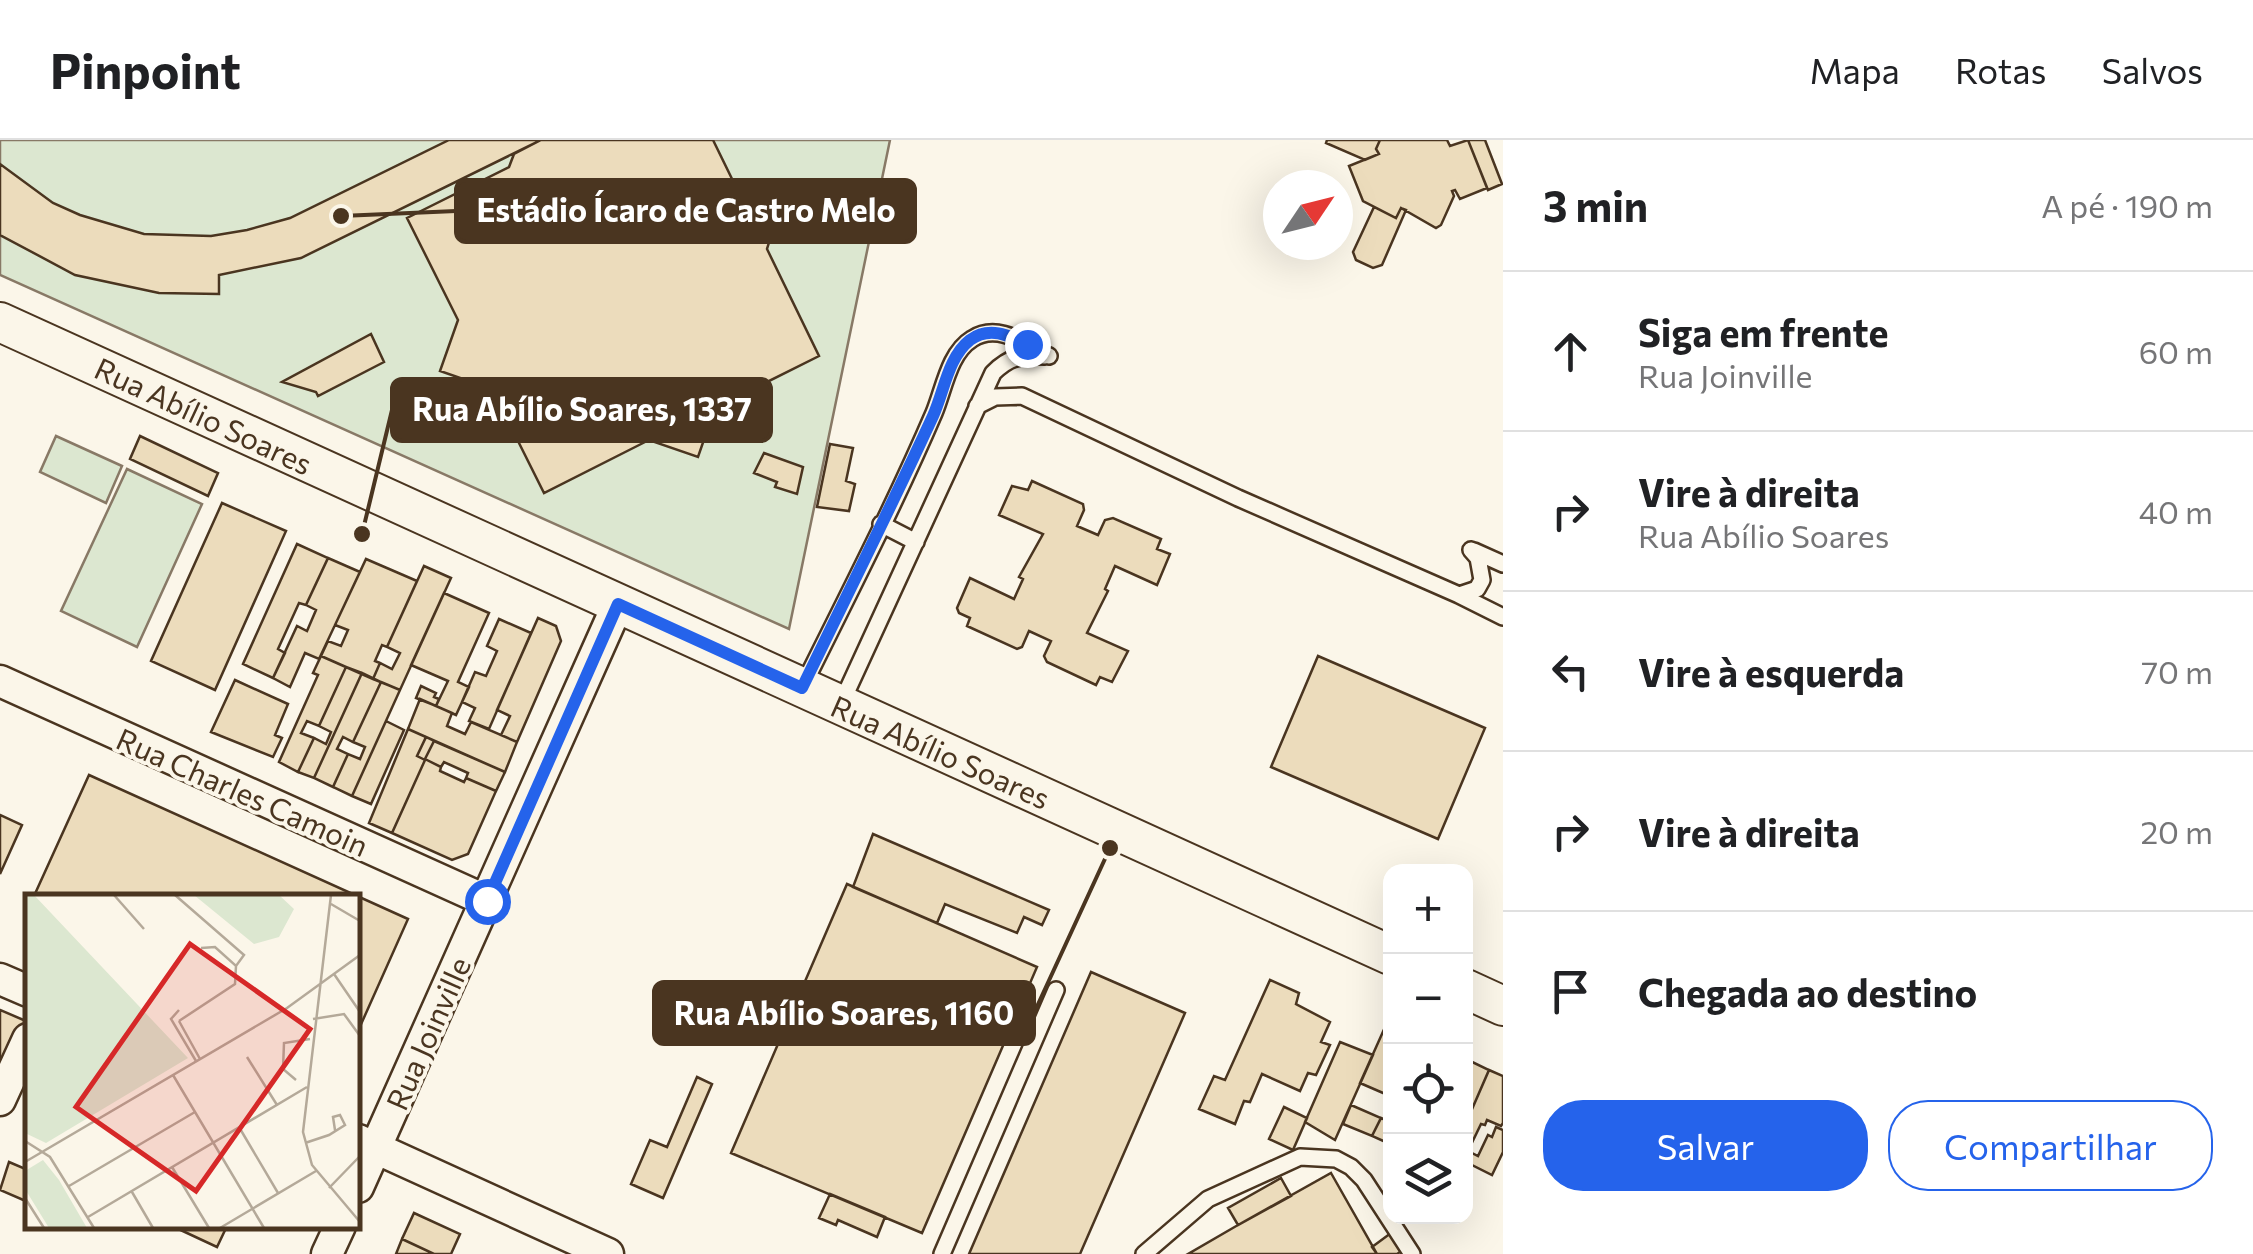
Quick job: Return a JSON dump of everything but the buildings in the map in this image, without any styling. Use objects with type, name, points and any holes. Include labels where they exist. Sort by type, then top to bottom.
[{"type":"street","name":"Rua Abílio Soares","points":[[0,322],[1388,954]]},
{"type":"street","name":"Rua Joinville","points":[[360,1176],[366,1144],[487,901],[618,604]]},
{"type":"street","name":"Rua Charles Camoin","points":[[0,680],[487,901]]},
{"type":"street","points":[[0,978],[25,990]]},
{"type":"street","points":[[1473,992],[1503,1006]]},
{"type":"street","points":[[0,1100],[25,1046]]},
{"type":"street","points":[[366,1144],[590,1250]]},
{"type":"street","points":[[327,1254],[339,1229]]},
{"type":"lane","points":[[802,688],[934,412],[958,352],[971,339],[988,332],[1005,334],[1049,356],[1020,355],[1005,361],[993,373],[840,706]]},
{"type":"lane","points":[[978,406],[994,397],[1022,396],[1503,617]]},
{"type":"lane","points":[[881,524],[916,542]]},
{"type":"lane","points":[[1459,595],[1477,588],[1482,580],[1478,558],[1471,550],[1503,564]]},
{"type":"lane","points":[[942,1254],[1056,990]]},
{"type":"lane","points":[[1144,1254],[1208,1199],[1300,1158],[1336,1159],[1352,1167],[1412,1254]]},
{"type":"green space","points":[[0,140],[890,140],[789,629],[0,275]]},
{"type":"green space","points":[[56,436],[122,466],[106,503],[40,472]]},
{"type":"green space","points":[[127,469],[202,504],[137,647],[61,611]]},
{"type":"place","name":"Estádio Ícaro de Castro Melo","points":[[341,216]]},
{"type":"place","name":"Rua Abílio Soares, 1337","points":[[362,534]]},
{"type":"place","name":"Rua Abílio Soares, 1160","points":[[1110,848]]},
{"type":"route","points":[[487,901],[618,604],[802,688],[934,412],[958,352],[971,339],[988,332],[1005,334],[1027,344]]}]
